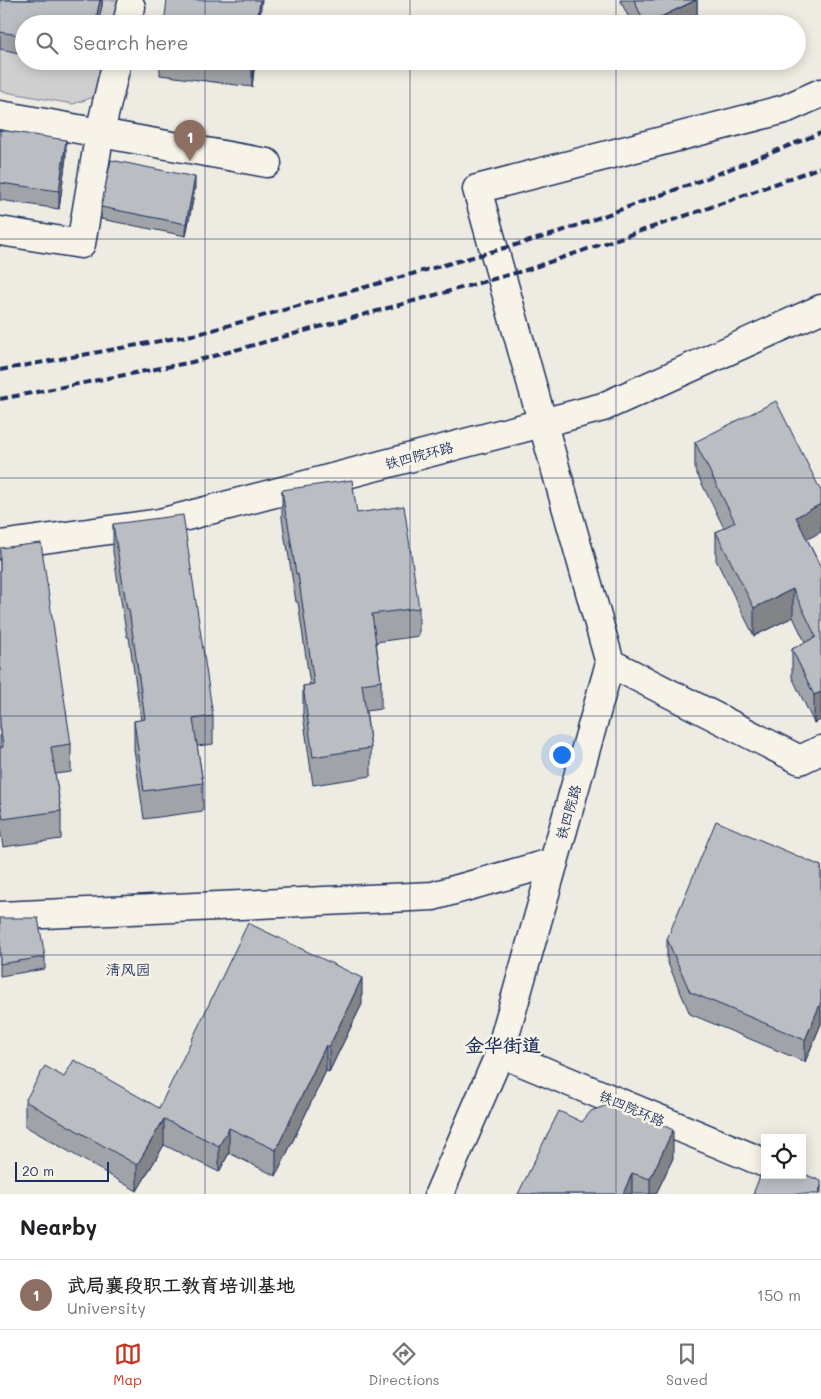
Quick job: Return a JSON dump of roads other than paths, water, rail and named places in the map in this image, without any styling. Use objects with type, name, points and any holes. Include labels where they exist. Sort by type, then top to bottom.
[{"type":"street","points":[[0,231],[81,244],[100,132],[116,70]]},
{"type":"street","points":[[821,93],[785,109],[477,189],[541,423],[610,663],[800,760],[821,750]]},
{"type":"street","points":[[0,115],[267,163]]},
{"type":"street","name":"铁四院环路","points":[[0,545],[160,523],[603,407],[821,309]]},
{"type":"street","name":"铁四院路","points":[[439,1194],[500,1053],[610,663]]},
{"type":"street","points":[[0,916],[433,896],[554,862]]},
{"type":"street","name":"铁四院环路","points":[[500,1053],[761,1161]]},
{"type":"railway","points":[[0,370],[198,334],[551,235],[702,180],[821,133]]},
{"type":"railway","points":[[0,399],[192,362],[526,270],[717,205],[821,167]]},
{"type":"place","name":"武局襄段职工教育培训基地","points":[[190,161]]},
{"type":"district","name":"清风园","points":[[128,969]]},
{"type":"district","name":"金华街道","points":[[503,1044]]}]
